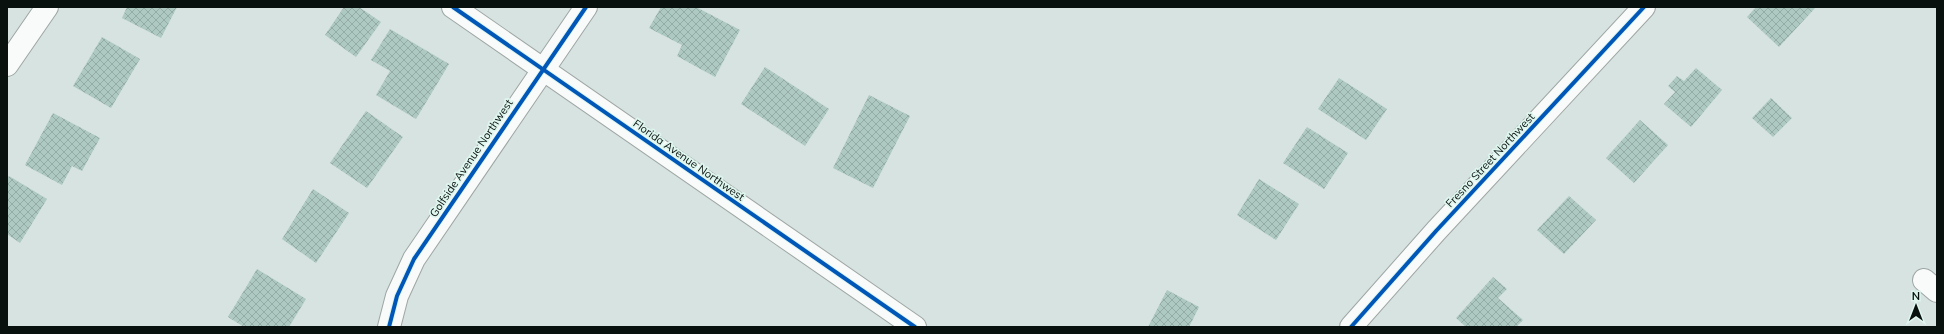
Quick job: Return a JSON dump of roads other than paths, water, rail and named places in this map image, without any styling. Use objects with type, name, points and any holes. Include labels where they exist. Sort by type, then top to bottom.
[{"type":"street","points":[[7,65],[47,7]]},
{"type":"street","name":"Florida Avenue Northwest","points":[[453,7],[915,327]]},
{"type":"street","name":"Golfside Avenue Northwest","points":[[389,327],[397,296],[414,258],[542,69],[586,7]]},
{"type":"street","name":"Fresno Street Northwest","points":[[1351,327],[1442,225],[1644,7]]}]
